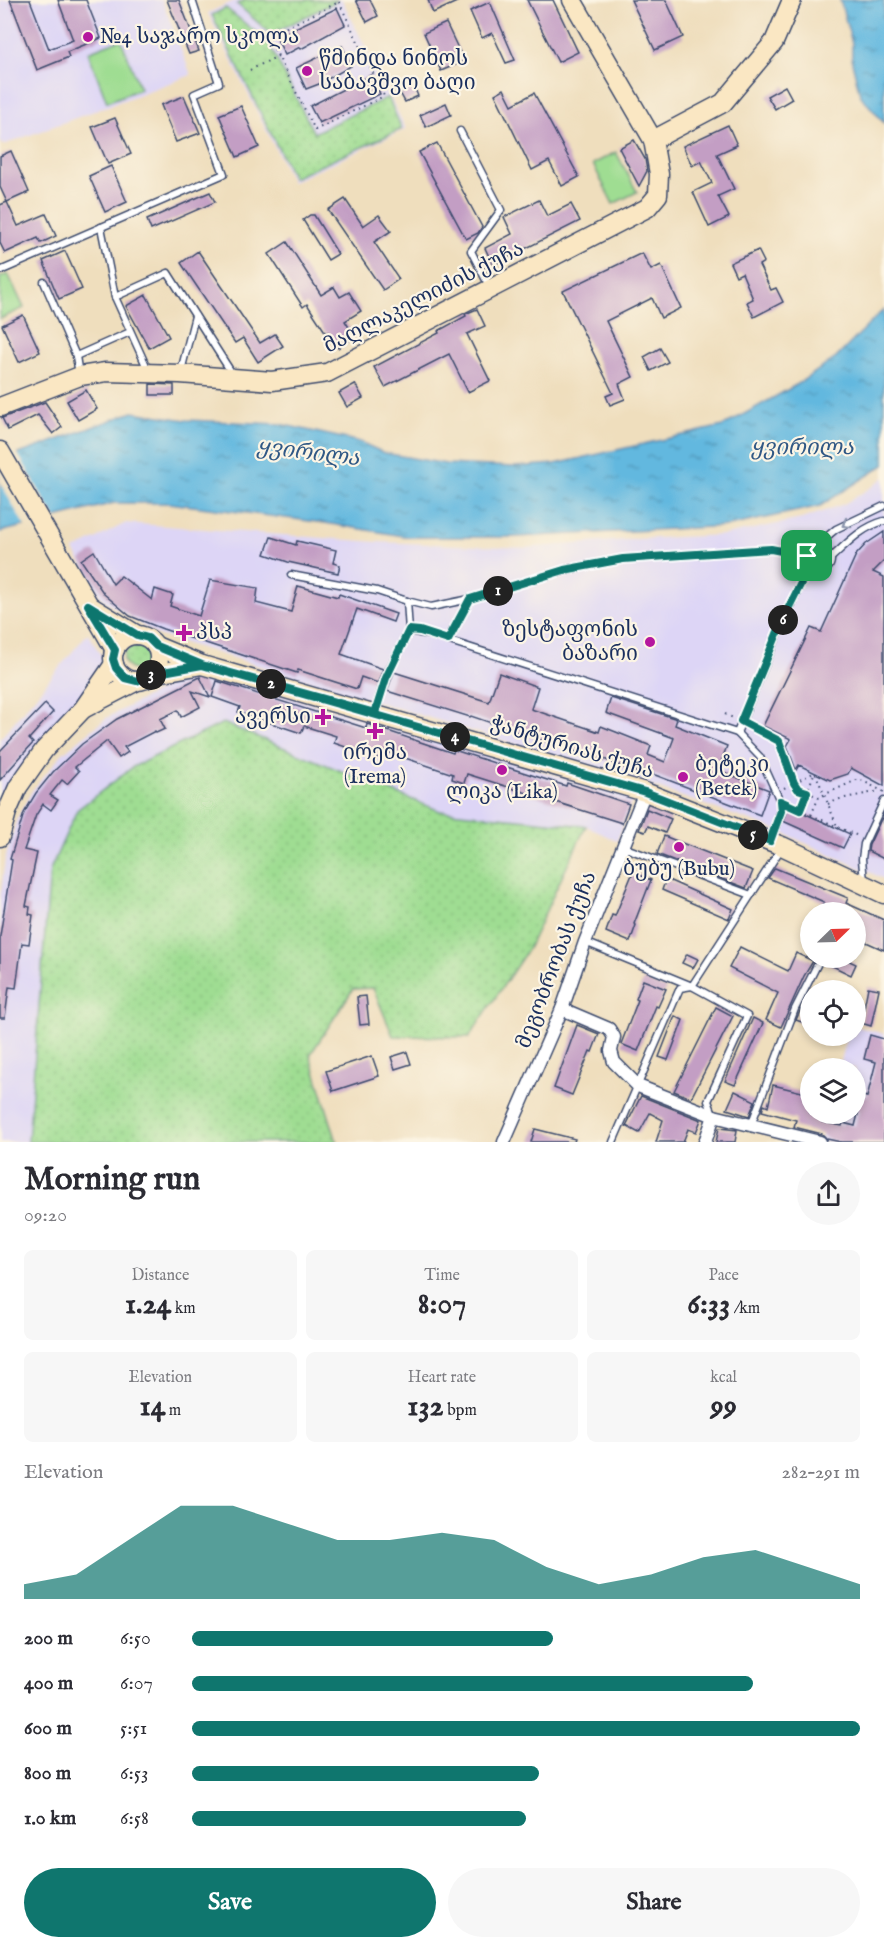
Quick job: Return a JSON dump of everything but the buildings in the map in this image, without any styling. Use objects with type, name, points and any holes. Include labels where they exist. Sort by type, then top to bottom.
[{"type":"street","points":[[572,0],[653,140],[723,102],[774,42],[792,0]]},
{"type":"street","name":"მაღლაკელიძის ქუჩა","points":[[0,407],[80,376],[106,372],[180,374],[272,381],[327,373],[647,208],[658,195],[659,174],[653,140]]},
{"type":"street","points":[[0,451],[88,605],[114,657],[118,672],[125,678],[145,678],[158,664],[156,646],[148,638],[137,635],[88,605]]},
{"type":"street","points":[[0,837],[7,812],[18,787],[44,750],[83,709],[126,637],[137,635]]},
{"type":"street","name":"ჭანტურიას ქუჩა","points":[[156,646],[202,665],[645,792],[776,844],[884,894]]},
{"type":"street","name":"ჭანტურიას ქუჩა","points":[[83,709],[145,678],[202,665]]},
{"type":"street","name":"მეგობრობას ქუჩა","points":[[504,1142],[562,1009],[585,942],[645,792]]},
{"type":"street","points":[[562,1009],[609,1029],[614,1037],[611,1051],[614,1062],[638,1086],[714,1116],[820,1142]]},
{"type":"street","points":[[705,1142],[714,1116]]},
{"type":"lane","points":[[0,271],[224,174],[194,94],[219,83],[192,0]]},
{"type":"lane","points":[[460,131],[501,210],[471,251],[490,290]]},
{"type":"lane","points":[[101,227],[115,297],[150,373]]},
{"type":"lane","points":[[115,297],[168,273],[234,378]]},
{"type":"lane","points":[[44,282],[76,356],[80,376]]},
{"type":"lane","points":[[180,374],[195,316]]},
{"type":"lane","points":[[76,356],[130,332]]},
{"type":"lane","points":[[737,733],[784,617],[809,567],[807,556],[836,529],[884,506]]},
{"type":"lane","points":[[809,567],[816,572],[823,571],[829,567],[831,558],[857,534],[867,527],[884,521]]},
{"type":"lane","points":[[812,549],[823,548],[831,558]]},
{"type":"lane","points":[[291,574],[377,591],[431,608],[470,599],[564,570],[623,559],[771,549],[807,556]]},
{"type":"lane","points":[[448,640],[470,599]]},
{"type":"lane","points":[[375,713],[386,678],[409,630],[407,601]]},
{"type":"lane","points":[[409,630],[420,631],[737,733],[760,757],[777,791],[781,811],[776,844],[751,895],[692,986],[680,988],[613,1142]]},
{"type":"lane","points":[[864,885],[862,859],[866,839],[884,801]]},
{"type":"lane","points":[[622,847],[751,895]]},
{"type":"lane","points":[[585,942],[692,986],[747,1016],[708,1101],[714,1116]]},
{"type":"lane","points":[[751,1125],[795,1009],[816,968]]},
{"type":"path","points":[[339,2],[384,96],[315,130],[278,56],[268,36],[339,2]]},
{"type":"path","points":[[250,70],[278,56]]},
{"type":"path","points":[[725,714],[779,741],[798,789],[819,797]]},
{"type":"path","points":[[777,791],[815,772]]},
{"type":"path","points":[[800,810],[815,772]]},
{"type":"path","points":[[815,772],[837,826]]},
{"type":"path","points":[[811,815],[819,797],[859,779],[883,792]]},
{"type":"path","points":[[828,804],[840,799],[883,792]]},
{"type":"path","points":[[780,801],[866,839]]},
{"type":"shaded area","name":"№4 საჯარო სკოლა","points":[[0,0],[162,0],[191,75],[3,145],[0,141]]},
{"type":"shaded area","name":"წმინდა ნინოს საბავშვო ბაღი","points":[[236,0],[342,0],[406,129],[292,182],[208,13]]},
{"type":"shaded area","points":[[884,477],[884,879],[779,831],[649,785],[155,634],[101,598],[74,550],[126,523],[376,542],[526,548],[725,535],[802,519],[844,504]]},
{"type":"shaded area","points":[[88,633],[103,659],[82,700],[39,745],[0,797],[0,739]]},
{"type":"shaded area","points":[[201,671],[633,798],[617,841],[586,826],[441,811],[223,723],[50,870],[28,1142],[0,1142],[0,900],[5,860],[17,819],[32,791],[63,753],[108,717]]},
{"type":"shaded area","points":[[866,1029],[884,1034],[884,1142],[820,1142],[825,1124],[866,1124],[866,1058],[842,1058],[845,1046],[866,1046]]},
{"type":"green space","points":[[245,0],[337,1],[271,34],[237,4]]},
{"type":"green space","points":[[226,8],[268,42],[314,133],[388,97],[402,129],[293,178],[212,15]]},
{"type":"green space","points":[[121,39],[140,89],[107,102],[88,52]]},
{"type":"green space","points":[[616,152],[637,192],[613,204],[593,164]]},
{"type":"green space","points":[[8,274],[24,308],[0,319],[0,277]]},
{"type":"green space","points":[[136,646],[141,647],[147,653],[147,663],[141,669],[136,670],[131,669],[125,663],[124,658],[125,653],[131,647]]},
{"type":"green space","points":[[223,723],[440,811],[586,826],[528,949],[469,1037],[393,1036],[373,988],[353,989],[310,1055],[337,1142],[28,1142],[50,870],[77,810],[133,767]]},
{"type":"water","points":[[840,0],[884,0],[884,123],[860,95],[852,62],[852,43]]},
{"type":"water","name":"ყვირილა","points":[[884,309],[884,465],[820,506],[729,526],[515,537],[410,537],[325,523],[169,503],[114,503],[0,532],[0,461],[133,412],[186,420],[280,424],[360,442],[384,453],[446,464],[514,467],[555,464],[723,426],[796,385],[836,358]]},
{"type":"pier","points":[[17,452],[57,522],[27,530],[0,483],[0,458]]},
{"type":"place","name":"№4 საჯარო სკოლა","points":[[88,37]]},
{"type":"place","name":"წმინდა ნინოს საბავშვო ბაღი","points":[[307,71]]},
{"type":"place","name":"პსპ","points":[[184,633]]},
{"type":"place","name":"ზესტაფონის ბაზარი","points":[[650,642]]},
{"type":"place","name":"ავერსი","points":[[323,717]]},
{"type":"place","name":"ირემა (Irema)","points":[[375,731]]},
{"type":"place","name":"ლიკა (Lika)","points":[[502,770]]},
{"type":"place","name":"ბეტეკი (Betek)","points":[[683,777]]},
{"type":"place","name":"ბუბუ (Bubu)","points":[[679,847]]},
{"type":"route","points":[[807,556],[771,549],[623,559],[564,570],[470,599],[448,640],[409,630],[386,678],[375,713],[202,665],[156,646],[148,638],[137,635],[88,605],[115,650],[113,659],[118,672],[129,680],[143,680],[152,674],[202,665],[645,792],[770,841],[781,811],[780,801],[800,810],[807,792],[798,789],[794,783],[779,741],[741,721],[784,617],[809,567],[807,556]]}]
